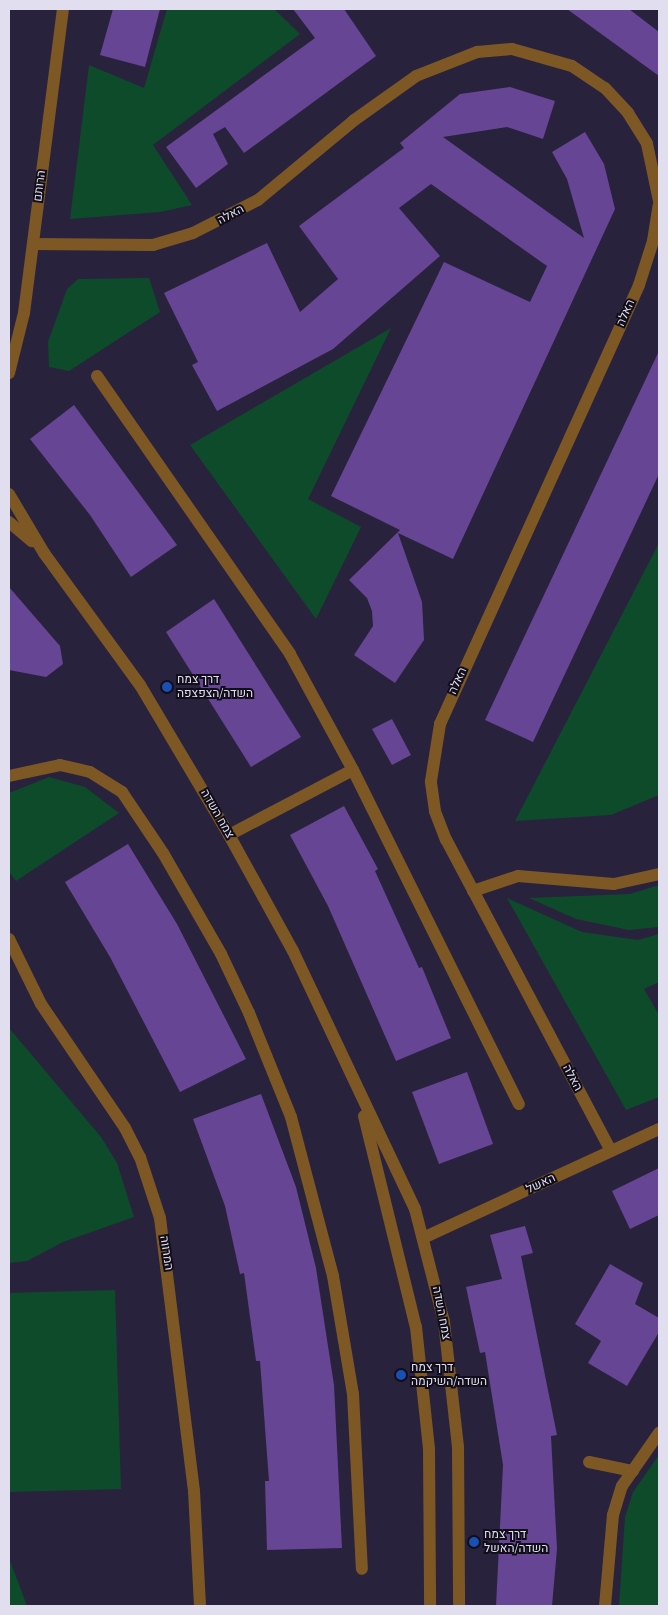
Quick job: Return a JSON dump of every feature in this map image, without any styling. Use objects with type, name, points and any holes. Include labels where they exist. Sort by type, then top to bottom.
[{"type":"street","name":"הרותם","points":[[10,367],[20,339],[63,9]]},
{"type":"street","name":"האלה","points":[[33,244],[153,245],[193,233],[258,200],[353,121],[416,76],[477,52],[512,49],[572,66],[605,88],[628,113],[647,144],[659,201]]},
{"type":"street","name":"האלה","points":[[611,1151],[473,891],[435,811],[431,780],[440,724],[639,285],[659,205]]},
{"type":"street","points":[[97,376],[275,631],[353,770],[519,1104]]},
{"type":"street","name":"צמח השדה","points":[[9,494],[44,553],[140,685],[229,835],[292,951],[414,1209],[444,1322],[458,1447],[459,1606]]},
{"type":"street","name":"צמח השדה","points":[[9,522],[44,553]]},
{"type":"street","points":[[9,776],[60,765],[90,772],[122,792],[168,862],[221,954],[249,1013],[291,1116],[333,1276],[353,1394],[362,1569]]},
{"type":"street","points":[[229,835],[353,770]]},
{"type":"street","points":[[473,891],[518,876],[614,884],[659,874]]},
{"type":"street","name":"המרווה","points":[[9,939],[41,1004],[125,1128],[140,1157],[160,1218],[194,1491],[200,1606]]},
{"type":"street","name":"צמח השדה","points":[[359,1094],[416,1327],[429,1449],[430,1606]]},
{"type":"street","name":"האשל","points":[[423,1238],[659,1129]]},
{"type":"street","points":[[605,1606],[613,1515],[622,1486],[659,1433]]},
{"type":"street","points":[[589,1462],[633,1471]]},
{"type":"green space","points":[[167,9],[274,9],[300,34],[153,145],[192,205],[160,212],[70,219],[89,65],[144,88]]},
{"type":"green space","points":[[149,278],[160,312],[69,371],[49,367],[48,342],[67,289],[78,279]]},
{"type":"green space","points":[[391,328],[308,499],[361,527],[316,619],[190,445]]},
{"type":"green space","points":[[659,543],[659,795],[611,815],[515,821]]},
{"type":"green space","points":[[49,777],[85,787],[119,813],[16,881],[9,872],[9,793]]},
{"type":"green space","points":[[659,885],[659,927],[629,930],[576,919],[529,898],[630,894]]},
{"type":"green space","points":[[507,898],[582,932],[638,940],[659,934],[659,982],[644,989],[659,1015],[659,1097],[626,1110]]},
{"type":"green space","points":[[9,1028],[101,1137],[117,1163],[134,1217],[63,1242],[27,1261],[9,1263]]},
{"type":"green space","points":[[115,1290],[121,1489],[9,1492],[9,1293]]},
{"type":"green space","points":[[659,1455],[659,1606],[619,1606],[625,1517],[633,1492]]},
{"type":"green space","points":[[9,1558],[27,1606],[9,1606]]},
{"type":"building","points":[[113,9],[160,9],[145,67],[100,55]]},
{"type":"building","points":[[293,9],[344,9],[376,56],[244,153],[225,127],[213,134],[228,164],[196,188],[166,147],[315,38]]},
{"type":"building","points":[[567,9],[629,9],[659,32],[659,76]]},
{"type":"building","points":[[510,87],[555,101],[543,139],[507,127],[443,137],[584,238],[567,179],[552,152],[585,132],[604,164],[615,209],[453,559],[398,533],[422,602],[424,640],[395,683],[354,655],[373,626],[372,611],[367,598],[349,580],[400,530],[331,496],[444,262],[530,302],[547,266],[431,184],[399,208],[440,256],[333,349],[217,411],[192,365],[198,362],[164,293],[267,243],[300,312],[338,279],[299,226],[404,148],[400,143],[460,94]]},
{"type":"building","points":[[659,351],[659,474],[533,742],[485,720]]},
{"type":"building","points":[[74,405],[177,545],[131,577],[90,515],[30,439]]},
{"type":"building","points":[[9,587],[60,646],[63,664],[46,677],[9,670]]},
{"type":"building","points":[[214,599],[301,737],[251,767],[166,632]]},
{"type":"building","points":[[392,719],[411,755],[392,765],[372,729]]},
{"type":"building","points":[[344,806],[378,869],[375,871],[419,968],[422,967],[451,1038],[396,1061],[328,906],[290,835]]},
{"type":"building","points":[[128,844],[177,924],[246,1059],[180,1092],[110,957],[65,882]]},
{"type":"building","points":[[467,1072],[493,1144],[439,1164],[412,1092]]},
{"type":"building","points":[[261,1094],[296,1187],[316,1268],[334,1385],[342,1548],[267,1550],[265,1481],[269,1481],[260,1361],[256,1361],[244,1273],[240,1274],[225,1206],[193,1119]]},
{"type":"building","points":[[659,1168],[659,1215],[630,1229],[612,1191]]},
{"type":"building","points":[[525,1226],[533,1253],[521,1256],[557,1435],[551,1436],[557,1549],[552,1606],[496,1606],[503,1465],[485,1352],[480,1353],[466,1287],[502,1279],[490,1235]]},
{"type":"building","points":[[610,1264],[643,1283],[635,1304],[659,1318],[659,1332],[627,1386],[588,1363],[601,1341],[575,1324]]},
{"type":"place","name":"דרך צמח השדה/הצפצפה","points":[[167,687]]},
{"type":"place","name":"דרך צמח השדה/השיקמה","points":[[401,1375]]},
{"type":"place","name":"דרך צמח השדה/האשל","points":[[474,1542]]}]
